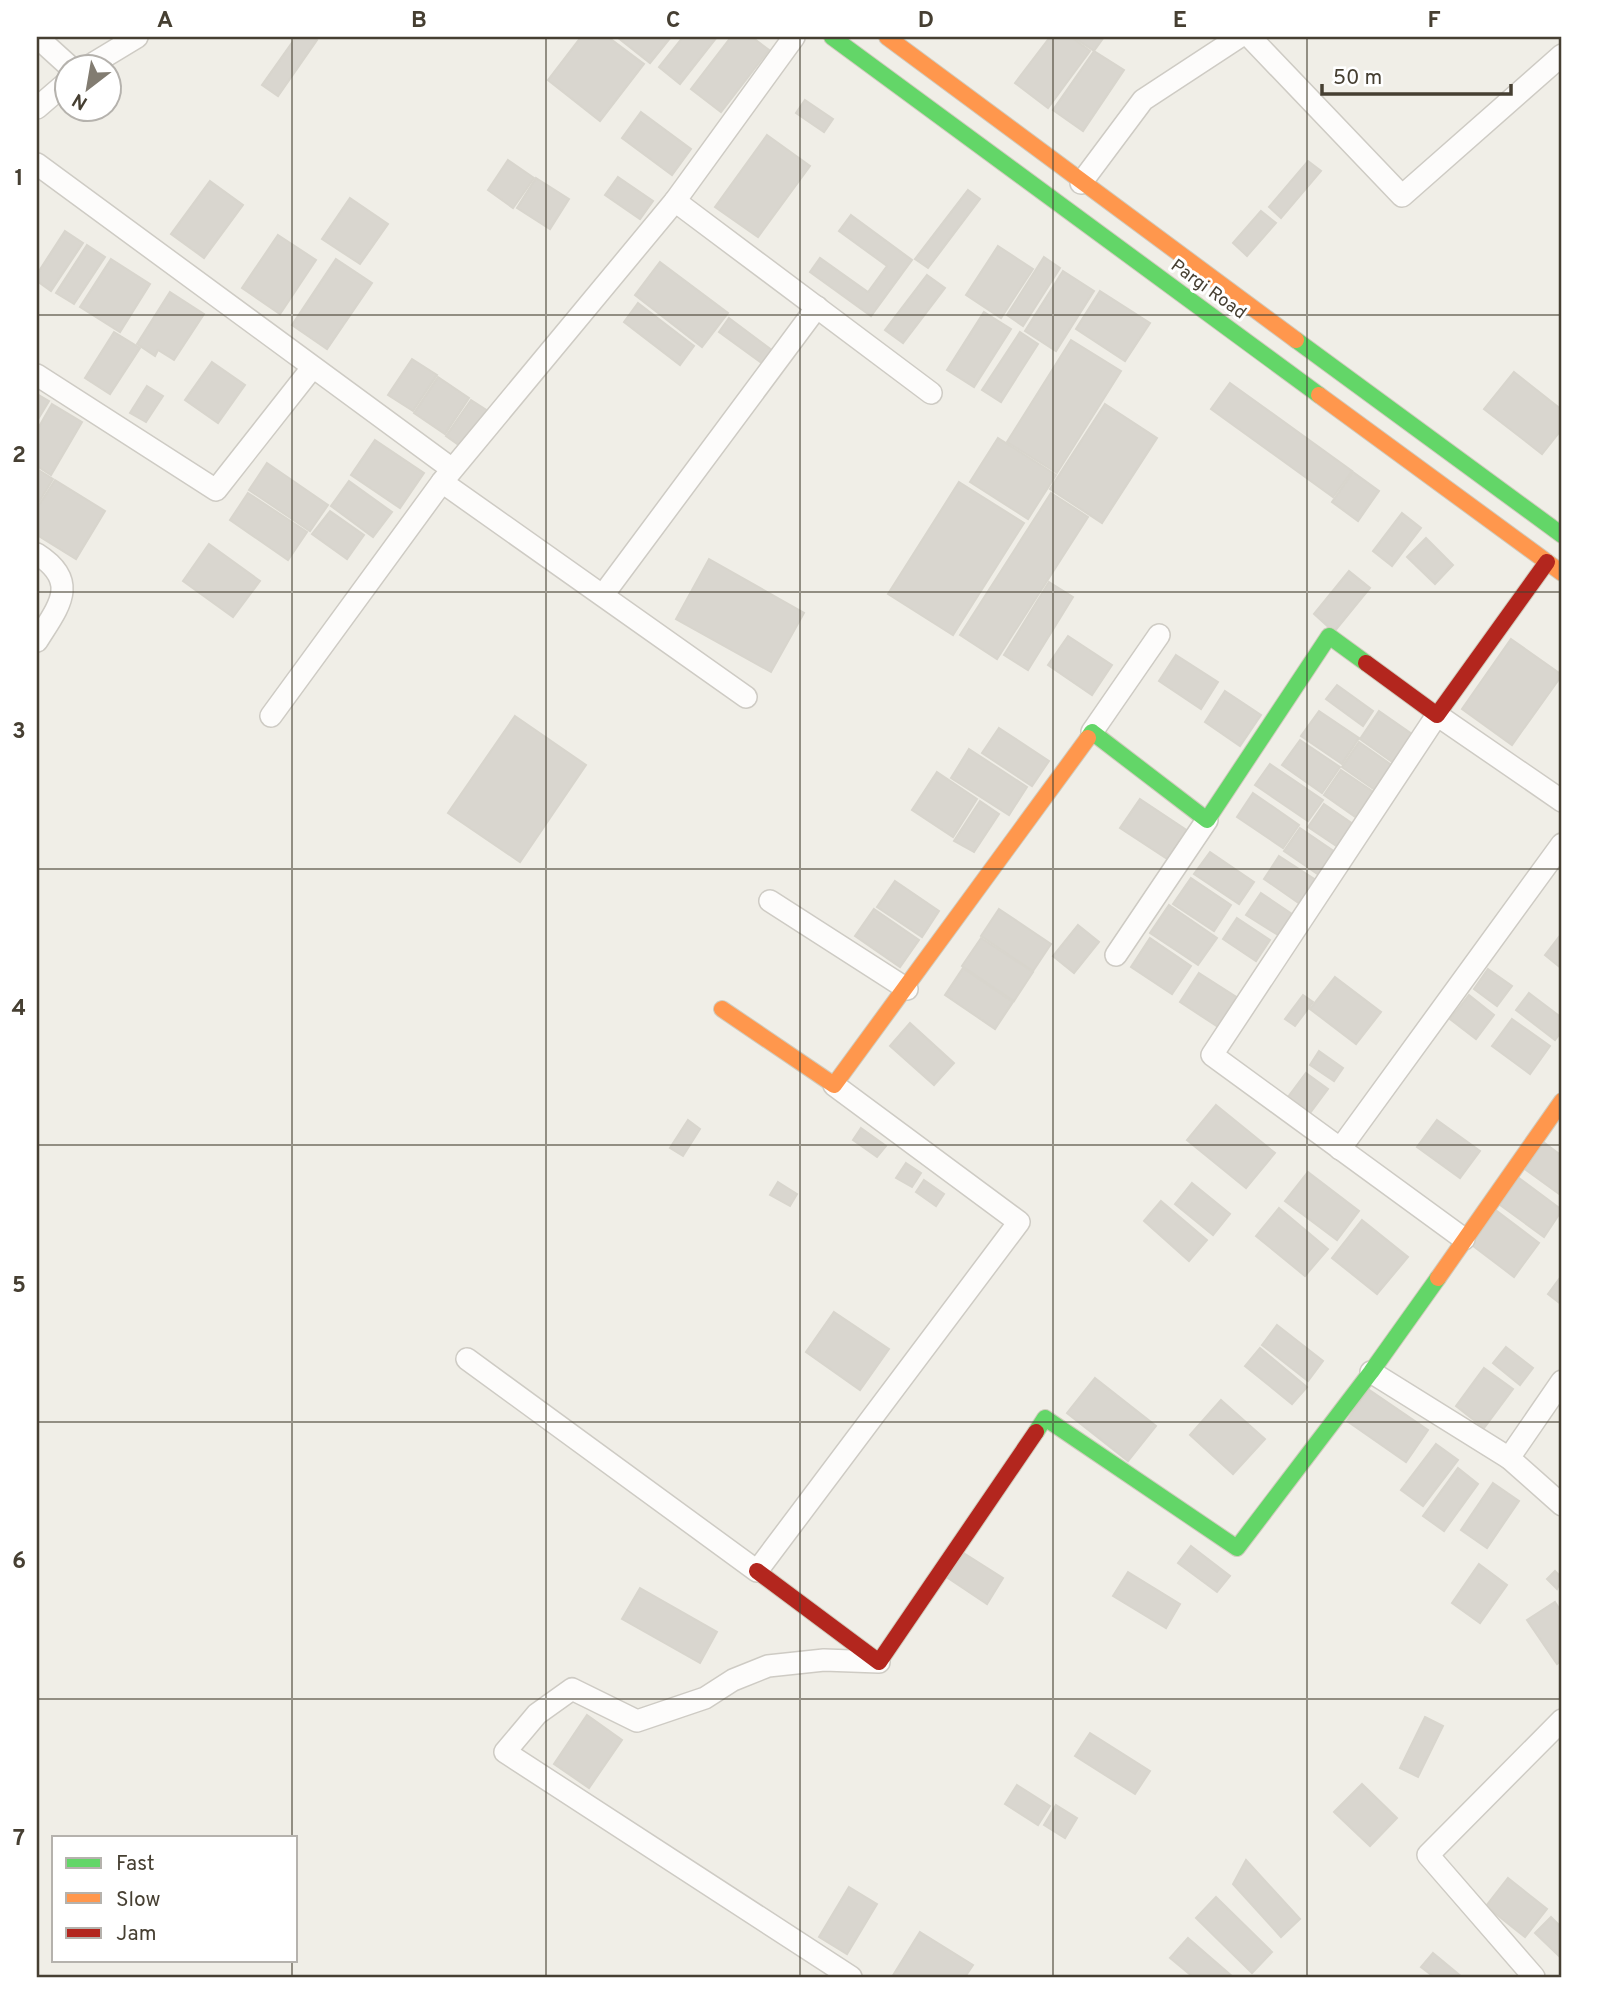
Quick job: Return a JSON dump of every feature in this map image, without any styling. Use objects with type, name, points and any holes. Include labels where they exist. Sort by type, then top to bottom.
[{"type":"street","points":[[37,37],[54,52]]},
{"type":"street","points":[[112,52],[137,37]]},
{"type":"street","points":[[271,716],[447,476],[675,201],[794,37]]},
{"type":"street","name":"Pargi Road","points":[[832,37],[1562,573]]},
{"type":"street","name":"Pargi Road","points":[[887,37],[1081,183],[1562,535]]},
{"type":"street","points":[[1081,183],[1143,100],[1239,37]]},
{"type":"street","points":[[1250,37],[1402,196],[1562,55]]},
{"type":"street","points":[[37,108],[52,95]]},
{"type":"street","points":[[37,164],[312,368],[603,596],[746,697]]},
{"type":"street","points":[[675,201],[931,393]]},
{"type":"street","points":[[603,596],[817,307]]},
{"type":"street","points":[[37,375],[216,491],[312,368]]},
{"type":"street","points":[[37,554],[54,565],[62,580],[62,600],[37,641]]},
{"type":"street","points":[[1464,1239],[1212,1055],[1437,715],[1547,562]]},
{"type":"street","points":[[834,1085],[907,989],[1159,635]]},
{"type":"street","points":[[1116,955],[1329,636],[1437,715],[1562,800]]},
{"type":"street","points":[[1092,732],[1207,820]]},
{"type":"street","points":[[1340,1149],[1562,844]]},
{"type":"street","points":[[770,901],[907,989]]},
{"type":"street","points":[[722,1009],[834,1085],[1019,1222],[757,1571]]},
{"type":"street","points":[[879,1662],[1045,1418],[1237,1548],[1371,1372],[1562,1101]]},
{"type":"street","points":[[467,1359],[879,1662]]},
{"type":"street","points":[[1371,1372],[1508,1458],[1562,1505]]},
{"type":"street","points":[[1508,1458],[1562,1381]]},
{"type":"street","points":[[851,1977],[505,1752],[537,1714],[572,1689],[637,1721],[705,1698],[733,1679],[768,1666],[824,1660],[879,1662]]},
{"type":"street","points":[[1534,1977],[1429,1855],[1562,1720]]},
{"type":"building","points":[[296,37],[312,37],[317,40],[278,96],[262,85]]},
{"type":"building","points":[[581,37],[608,37],[644,64],[600,121],[548,80]]},
{"type":"building","points":[[617,37],[671,37],[650,63]]},
{"type":"building","points":[[683,37],[717,37],[680,84],[659,67]]},
{"type":"building","points":[[731,37],[752,37],[769,50],[721,112],[691,89]]},
{"type":"building","points":[[1050,37],[1071,37],[1090,51],[1048,108],[1015,83]]},
{"type":"building","points":[[1073,37],[1104,37],[1094,51]]},
{"type":"building","points":[[1094,51],[1124,70],[1083,131],[1053,110]]},
{"type":"building","points":[[805,100],[833,119],[824,132],[796,113]]},
{"type":"building","points":[[641,112],[691,149],[672,175],[622,138]]},
{"type":"building","points":[[767,135],[810,166],[758,237],[715,207]]},
{"type":"building","points":[[508,160],[534,178],[513,208],[488,190]]},
{"type":"building","points":[[1308,161],[1321,171],[1281,218],[1269,207]]},
{"type":"building","points":[[618,177],[653,201],[640,219],[605,195]]},
{"type":"building","points":[[536,178],[569,199],[550,229],[517,208]]},
{"type":"building","points":[[210,181],[243,205],[204,258],[171,234]]},
{"type":"building","points":[[968,190],[980,199],[928,268],[915,259]]},
{"type":"building","points":[[350,198],[388,224],[360,264],[322,239]]},
{"type":"building","points":[[1261,211],[1276,223],[1247,256],[1233,243]]},
{"type":"building","points":[[851,215],[912,260],[871,316],[810,272],[820,258],[868,292],[887,266],[839,231]]},
{"type":"building","points":[[65,231],[83,243],[51,291],[37,281],[37,274]]},
{"type":"building","points":[[278,235],[316,260],[280,314],[242,288]]},
{"type":"building","points":[[87,245],[105,257],[74,304],[56,293]]},
{"type":"building","points":[[998,246],[1033,269],[1001,318],[966,295]]},
{"type":"building","points":[[1044,257],[1060,268],[1023,326],[1007,315]]},
{"type":"building","points":[[111,259],[150,284],[120,332],[80,307]]},
{"type":"building","points":[[336,259],[372,283],[327,349],[292,325]]},
{"type":"building","points":[[660,262],[728,313],[702,347],[635,295]]},
{"type":"building","points":[[1063,271],[1094,291],[1056,351],[1025,331]]},
{"type":"building","points":[[927,275],[945,288],[903,343],[885,330]]},
{"type":"building","points":[[1100,291],[1150,323],[1125,361],[1076,329]]},
{"type":"building","points":[[170,292],[204,314],[174,360],[158,350],[155,356],[137,344]]},
{"type":"building","points":[[638,303],[694,346],[680,365],[624,322]]},
{"type":"building","points":[[984,312],[1011,329],[974,387],[947,370]]},
{"type":"building","points":[[729,318],[777,354],[767,367],[719,332]]},
{"type":"building","points":[[114,332],[140,348],[110,394],[85,378]]},
{"type":"building","points":[[1020,332],[1038,344],[1001,402],[982,390]]},
{"type":"building","points":[[1071,340],[1121,371],[1057,473],[1007,442]]},
{"type":"building","points":[[412,359],[437,375],[413,411],[388,395]]},
{"type":"building","points":[[212,362],[245,385],[218,423],[185,400]]},
{"type":"building","points":[[1514,372],[1562,410],[1562,429],[1542,454],[1484,409]]},
{"type":"building","points":[[438,377],[469,398],[445,434],[414,413]]},
{"type":"building","points":[[1230,383],[1352,471],[1333,497],[1211,409]]},
{"type":"building","points":[[147,386],[163,396],[146,422],[130,413]]},
{"type":"building","points":[[37,394],[49,401],[37,421]]},
{"type":"building","points":[[471,400],[488,411],[463,448],[446,436]]},
{"type":"building","points":[[52,404],[82,422],[51,475],[37,466],[37,430]]},
{"type":"building","points":[[1105,404],[1157,438],[1102,523],[1050,489]]},
{"type":"building","points":[[998,438],[1056,475],[1028,519],[970,482]]},
{"type":"building","points":[[375,440],[424,473],[400,508],[351,475]]},
{"type":"building","points":[[267,463],[328,505],[310,531],[249,490]]},
{"type":"building","points":[[37,469],[53,479],[37,505]]},
{"type":"building","points":[[1353,472],[1379,491],[1358,521],[1332,502]]},
{"type":"building","points":[[55,480],[105,511],[76,559],[37,535],[37,508]]},
{"type":"building","points":[[349,481],[392,512],[373,537],[331,506]]},
{"type":"building","points":[[959,482],[1024,523],[953,635],[888,594]]},
{"type":"building","points":[[248,493],[307,532],[288,560],[230,520]]},
{"type":"building","points":[[1051,493],[1088,517],[997,659],[960,635]]},
{"type":"building","points":[[330,511],[364,535],[347,559],[312,534]]},
{"type":"building","points":[[1402,513],[1421,528],[1392,566],[1373,551]]},
{"type":"building","points":[[1426,538],[1453,565],[1435,584],[1407,557]]},
{"type":"building","points":[[209,544],[260,581],[233,617],[183,581]]},
{"type":"building","points":[[709,559],[804,613],[771,672],[676,619]]},
{"type":"building","points":[[1349,571],[1370,588],[1334,632],[1314,614]]},
{"type":"building","points":[[1049,582],[1073,597],[1028,670],[1004,655]]},
{"type":"building","points":[[1068,636],[1112,665],[1092,695],[1048,665]]},
{"type":"building","points":[[1511,639],[1562,675],[1512,745],[1462,709]]},
{"type":"building","points":[[1176,655],[1218,682],[1201,709],[1159,681]]},
{"type":"building","points":[[1337,685],[1373,711],[1363,726],[1326,699]]},
{"type":"building","points":[[1225,691],[1261,715],[1240,746],[1205,722]]},
{"type":"building","points":[[1319,711],[1359,738],[1342,764],[1301,736]]},
{"type":"building","points":[[1379,711],[1422,741],[1402,769],[1360,739]]},
{"type":"building","points":[[515,716],[586,765],[520,862],[448,813]]},
{"type":"building","points":[[999,728],[1049,761],[1032,786],[982,753]]},
{"type":"building","points":[[1300,740],[1340,767],[1322,793],[1282,765]]},
{"type":"building","points":[[1359,742],[1400,771],[1382,795],[1342,767]]},
{"type":"building","points":[[969,749],[1027,787],[1009,815],[951,778]]},
{"type":"building","points":[[1270,764],[1323,800],[1308,821],[1255,785]]},
{"type":"building","points":[[1341,770],[1381,797],[1364,823],[1324,795]]},
{"type":"building","points":[[937,772],[977,799],[953,837],[912,810]]},
{"type":"building","points":[[1253,793],[1299,825],[1283,848],[1237,817]]},
{"type":"building","points":[[1140,799],[1188,831],[1169,860],[1120,828]]},
{"type":"building","points":[[980,801],[999,814],[974,852],[954,841]]},
{"type":"building","points":[[1324,804],[1356,826],[1341,849],[1308,827]]},
{"type":"building","points":[[1300,828],[1338,854],[1322,877],[1284,851]]},
{"type":"building","points":[[1210,852],[1254,882],[1239,904],[1194,874]]},
{"type":"building","points":[[1279,856],[1319,882],[1303,906],[1264,879]]},
{"type":"building","points":[[1191,878],[1231,905],[1214,931],[1173,904]]},
{"type":"building","points":[[895,881],[939,911],[922,937],[877,907]]},
{"type":"building","points":[[1261,893],[1292,914],[1278,935],[1246,915]]},
{"type":"building","points":[[1169,905],[1217,938],[1198,965],[1150,933]]},
{"type":"building","points":[[874,909],[919,940],[900,967],[855,936]]},
{"type":"building","points":[[999,909],[1051,944],[1033,971],[981,936]]},
{"type":"building","points":[[1237,918],[1270,940],[1256,961],[1223,939]]},
{"type":"building","points":[[1078,925],[1099,942],[1074,973],[1053,956]]},
{"type":"building","points":[[1562,933],[1562,969],[1545,955]]},
{"type":"building","points":[[981,938],[1033,972],[1014,1001],[962,966]]},
{"type":"building","points":[[1150,938],[1191,966],[1172,994],[1131,967]]},
{"type":"building","points":[[963,968],[1013,1002],[995,1029],[945,995]]},
{"type":"building","points":[[1488,969],[1512,986],[1497,1006],[1474,989]]},
{"type":"building","points":[[1199,973],[1238,998],[1218,1027],[1180,1002]]},
{"type":"building","points":[[1335,977],[1381,1012],[1356,1044],[1310,1009]]},
{"type":"building","points":[[1529,993],[1562,1018],[1562,1031],[1555,1040],[1516,1010]]},
{"type":"building","points":[[1303,995],[1313,1002],[1295,1026],[1285,1019]]},
{"type":"building","points":[[1469,995],[1494,1015],[1476,1039],[1450,1019]]},
{"type":"building","points":[[1512,1019],[1550,1046],[1530,1074],[1492,1046]]},
{"type":"building","points":[[910,1023],[954,1063],[934,1085],[890,1046]]},
{"type":"building","points":[[1319,1051],[1343,1068],[1334,1081],[1310,1065]]},
{"type":"building","points":[[1306,1073],[1328,1089],[1307,1117],[1285,1101]]},
{"type":"building","points":[[1216,1105],[1275,1153],[1246,1188],[1187,1140]]},
{"type":"building","points":[[688,1120],[700,1129],[683,1156],[670,1148]]},
{"type":"building","points":[[1437,1120],[1480,1151],[1460,1178],[1417,1147]]},
{"type":"building","points":[[861,1128],[886,1146],[877,1157],[853,1140]]},
{"type":"building","points":[[1542,1141],[1562,1156],[1562,1196],[1522,1167]]},
{"type":"building","points":[[906,1163],[921,1173],[912,1187],[896,1178]]},
{"type":"building","points":[[1308,1172],[1359,1211],[1337,1240],[1285,1201]]},
{"type":"building","points":[[1515,1175],[1562,1210],[1544,1237],[1496,1202]]},
{"type":"building","points":[[924,1180],[944,1194],[936,1206],[916,1192]]},
{"type":"building","points":[[778,1182],[797,1194],[790,1206],[770,1195]]},
{"type":"building","points":[[1192,1183],[1230,1214],[1213,1235],[1175,1204]]},
{"type":"building","points":[[1161,1201],[1207,1240],[1189,1261],[1144,1221]]},
{"type":"building","points":[[1489,1205],[1539,1243],[1514,1277],[1464,1239]]},
{"type":"building","points":[[1279,1208],[1328,1249],[1305,1276],[1256,1236]]},
{"type":"building","points":[[1362,1220],[1408,1257],[1377,1294],[1332,1258]]},
{"type":"building","points":[[1562,1275],[1562,1305],[1548,1294]]},
{"type":"building","points":[[834,1312],[889,1349],[860,1390],[806,1352]]},
{"type":"building","points":[[1277,1325],[1323,1361],[1308,1381],[1262,1345]]},
{"type":"building","points":[[1506,1347],[1533,1368],[1520,1385],[1493,1363]]},
{"type":"building","points":[[1260,1348],[1307,1387],[1292,1404],[1245,1366]]},
{"type":"building","points":[[1484,1368],[1513,1389],[1484,1428],[1456,1406]]},
{"type":"building","points":[[1095,1378],[1156,1426],[1128,1461],[1067,1413]]},
{"type":"building","points":[[1368,1389],[1428,1430],[1406,1462],[1347,1421]]},
{"type":"building","points":[[1221,1400],[1265,1439],[1233,1474],[1190,1435]]},
{"type":"building","points":[[1436,1444],[1458,1460],[1423,1506],[1401,1490]]},
{"type":"building","points":[[1458,1468],[1478,1484],[1444,1531],[1423,1516]]},
{"type":"building","points":[[1493,1483],[1519,1501],[1487,1548],[1461,1530]]},
{"type":"building","points":[[1191,1546],[1230,1576],[1217,1592],[1178,1563]]},
{"type":"building","points":[[962,1552],[1003,1578],[987,1604],[945,1576]]},
{"type":"building","points":[[1479,1564],[1507,1585],[1480,1623],[1452,1603]]},
{"type":"building","points":[[1555,1571],[1562,1578],[1557,1589],[1547,1579]]},
{"type":"building","points":[[1128,1572],[1180,1604],[1166,1628],[1113,1596]]},
{"type":"building","points":[[640,1588],[717,1632],[700,1663],[622,1619]]},
{"type":"building","points":[[1555,1602],[1562,1613],[1562,1660],[1557,1664],[1527,1620]]},
{"type":"building","points":[[587,1715],[622,1740],[589,1788],[554,1764]]},
{"type":"building","points":[[1425,1717],[1443,1726],[1418,1777],[1400,1768]]},
{"type":"building","points":[[1090,1733],[1150,1771],[1135,1794],[1075,1756]]},
{"type":"building","points":[[1362,1784],[1397,1818],[1370,1846],[1334,1812]]},
{"type":"building","points":[[1017,1785],[1050,1806],[1038,1825],[1005,1804]]},
{"type":"building","points":[[1056,1805],[1077,1818],[1065,1838],[1044,1825]]},
{"type":"building","points":[[1246,1860],[1300,1919],[1281,1937],[1233,1884]]},
{"type":"building","points":[[1508,1878],[1547,1909],[1525,1937],[1486,1906]]},
{"type":"building","points":[[849,1887],[877,1904],[847,1954],[819,1937]]},
{"type":"building","points":[[1216,1897],[1272,1952],[1252,1973],[1196,1918]]},
{"type":"building","points":[[1551,1917],[1562,1928],[1562,1959],[1535,1933]]},
{"type":"building","points":[[920,1932],[973,1965],[965,1977],[892,1977]]},
{"type":"building","points":[[1188,1938],[1233,1977],[1193,1977],[1170,1958]]},
{"type":"building","points":[[1433,1953],[1462,1977],[1434,1977],[1421,1967]]},
{"type":"traffic: fast","points":[[832,37],[1319,395]]},
{"type":"traffic: fast","points":[[1296,340],[1562,535]]},
{"type":"traffic: fast","points":[[1088,738],[1092,732],[1207,820],[1329,636],[1366,663]]},
{"type":"traffic: fast","points":[[1036,1432],[1045,1418],[1237,1548],[1371,1372],[1438,1278]]},
{"type":"traffic: slow","points":[[887,37],[1296,340]]},
{"type":"traffic: slow","points":[[1319,395],[1562,573]]},
{"type":"traffic: slow","points":[[722,1009],[834,1085],[1088,738]]},
{"type":"traffic: slow","points":[[1438,1278],[1562,1101]]},
{"type":"traffic: jam","points":[[1366,663],[1437,715],[1547,562]]},
{"type":"traffic: jam","points":[[757,1571],[879,1662],[1036,1432]]}]
